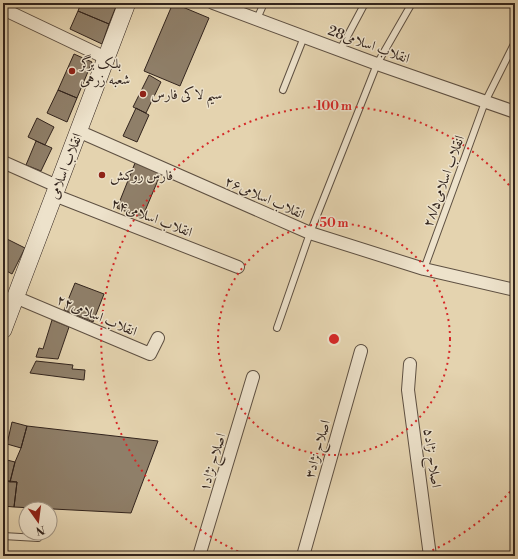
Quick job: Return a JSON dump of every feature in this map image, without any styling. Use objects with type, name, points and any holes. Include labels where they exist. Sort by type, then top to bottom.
[{"type":"main road","name":"انقلاب اسلامی","points":[[3,330],[9,307],[56,191],[127,3]]},
{"type":"street","name":"28انقلاب اسلامی","points":[[213,3],[377,64],[515,112]]},
{"type":"street","points":[[6,8],[106,58]]},
{"type":"street","name":"انقلاب اسلامی۲۶","points":[[78,131],[310,233],[424,269],[515,290]]},
{"type":"street","name":"انقلاب اسلامی۲۴","points":[[3,162],[56,191],[238,267]]},
{"type":"street","name":"انقلاب اسلامی۲۲","points":[[9,307],[150,354],[158,338]]},
{"type":"street","name":"اصلاح نژاد۳","points":[[303,556],[361,351]]},
{"type":"street","name":"اصلاح نژاد۵","points":[[410,364],[408,390],[430,556]]},
{"type":"street","name":"اصلاح نژاد۱","points":[[199,556],[253,377]]},
{"type":"lane","points":[[257,19],[264,3]]},
{"type":"lane","points":[[340,50],[365,3]]},
{"type":"lane","points":[[278,328],[310,233],[377,64],[412,3]]},
{"type":"lane","points":[[283,90],[304,37]]},
{"type":"lane","name":"انقلاب اسلامی۲۸/۵","points":[[424,269],[485,102],[515,42]]},
{"type":"lane","points":[[3,536],[18,537]]},
{"type":"building","points":[[81,3],[117,4],[109,24],[78,11]]},
{"type":"building","points":[[173,3],[209,18],[180,86],[144,71]]},
{"type":"building","points":[[78,11],[109,24],[102,44],[70,29]]},
{"type":"building","points":[[74,54],[92,62],[77,98],[58,90]]},
{"type":"building","points":[[149,75],[161,82],[146,113],[133,107]]},
{"type":"building","points":[[58,90],[77,98],[67,122],[47,113]]},
{"type":"building","points":[[136,108],[149,115],[137,142],[123,136]]},
{"type":"building","points":[[37,118],[54,127],[45,145],[28,137]]},
{"type":"building","points":[[36,141],[52,148],[41,171],[26,165]]},
{"type":"building","points":[[135,163],[161,173],[142,218],[117,208]]},
{"type":"building","points":[[5,238],[25,248],[12,274],[3,269],[3,242]]},
{"type":"building","points":[[75,283],[104,294],[93,322],[64,310]]},
{"type":"building","points":[[52,320],[69,327],[58,359],[36,357],[39,348],[43,349]]},
{"type":"building","points":[[36,361],[73,365],[72,369],[85,370],[84,380],[30,373]]},
{"type":"building","points":[[12,422],[27,426],[21,448],[7,444]]},
{"type":"building","points":[[27,426],[158,441],[131,513],[58,509],[58,501],[18,501],[18,507],[14,507],[17,482],[10,482],[15,462],[21,448]]},
{"type":"building","points":[[3,459],[15,462],[10,482],[3,480]]},
{"type":"building","points":[[3,480],[17,482],[14,507],[3,506]]},
{"type":"place","name":"بلک برگر شعبه زرهی","points":[[72,71]]},
{"type":"place","name":"سیم لاکی فارس","points":[[143,94]]},
{"type":"place","name":"فارس روکش","points":[[102,175]]}]
